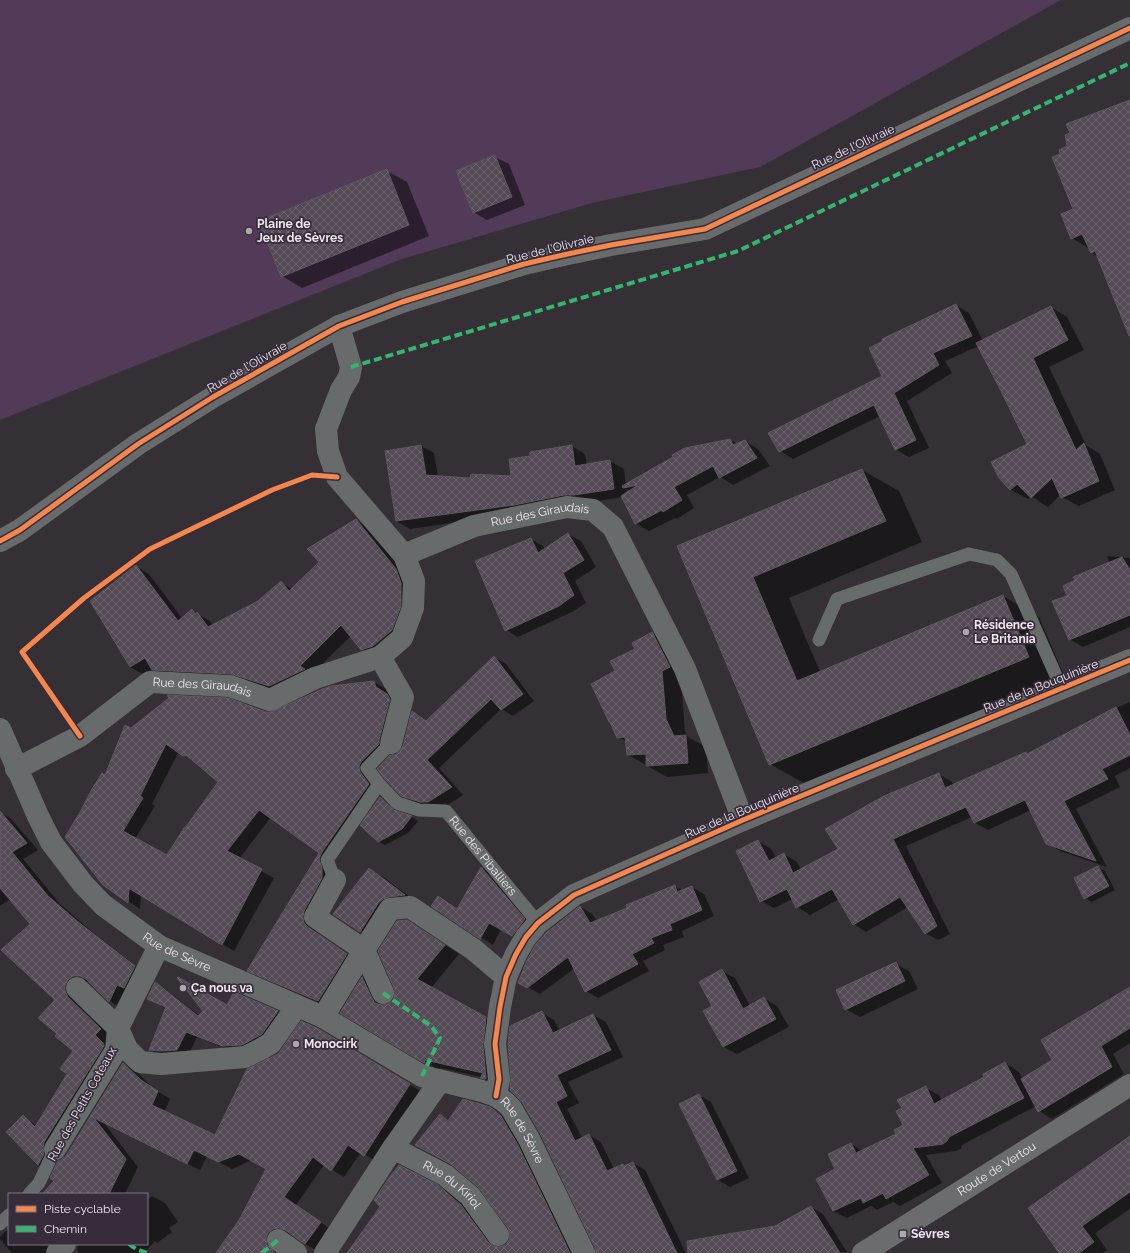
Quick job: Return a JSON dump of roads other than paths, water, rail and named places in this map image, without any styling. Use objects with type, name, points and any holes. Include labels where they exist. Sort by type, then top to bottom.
[{"type":"main road","name":"Route de Vertou","points":[[863,1253],[1130,1085]]},
{"type":"street","name":"Rue de l'Olivraie","points":[[0,541],[20,530],[138,444],[213,397],[339,326],[402,302],[524,264],[611,245],[705,229],[1130,28]]},
{"type":"street","name":"Rue des Giraudais","points":[[16,769],[80,736],[150,682],[230,686],[270,700],[315,678],[380,657],[402,638],[413,608],[414,581],[404,555],[337,477],[328,451],[326,429],[341,390],[349,377],[351,367],[339,326]]},
{"type":"street","name":"Rue des Giraudais","points":[[404,555],[474,526],[567,507],[593,510],[613,528],[684,669],[743,820]]},
{"type":"street","points":[[380,657],[403,697],[391,743]]},
{"type":"street","name":"Rue de la Bouquinière","points":[[496,1096],[499,1079],[495,1044],[506,977],[516,954],[526,937],[538,923],[574,895],[743,820],[1061,687],[1130,660]]},
{"type":"street","name":"Rue de Sèvre","points":[[0,730],[16,769],[51,842],[83,884],[103,905],[159,946],[323,1017],[422,1076],[464,1086],[496,1096],[505,1102],[511,1108],[532,1146],[584,1253]]},
{"type":"street","points":[[335,880],[315,917],[364,950],[384,993]]},
{"type":"street","points":[[323,1017],[390,910],[410,907],[473,949],[506,977]]},
{"type":"street","name":"Rue des Petits Coteaux","points":[[55,1149],[116,1050],[118,1028],[159,946]]},
{"type":"street","points":[[77,988],[118,1028],[127,1049],[140,1062],[161,1064],[245,1057],[270,1043],[290,1016],[295,1006]]},
{"type":"street","points":[[325,1253],[440,1081]]},
{"type":"street","name":"Rue du Kiriol","points":[[394,1148],[445,1174],[470,1196],[498,1235]]},
{"type":"street","points":[[278,1240],[296,1253]]},
{"type":"street","points":[[57,1253],[64,1245]]},
{"type":"lane","points":[[820,640],[837,599],[969,554],[997,560],[1011,574],[1061,687]]},
{"type":"lane","name":"Rue des Piballiers","points":[[391,743],[367,768],[379,784],[397,803],[419,810],[446,811],[538,923]]},
{"type":"lane","points":[[335,880],[327,860],[379,784]]},
{"type":"lane","name":"Rue des Petits Coteaux","points":[[30,1193],[39,1183],[55,1149]]},
{"type":"lane","points":[[0,1224],[8,1216]]},
{"type":"place","name":"Plaine de Jeux de Sèvres","points":[[249,231]]},
{"type":"place","name":"Résidence Le Britania","points":[[966,632]]},
{"type":"place","name":"Ça nous va","points":[[183,988]]},
{"type":"place","name":"Monocirk","points":[[296,1044]]},
{"type":"place","name":"Sèvres","points":[[903,1234]]}]
